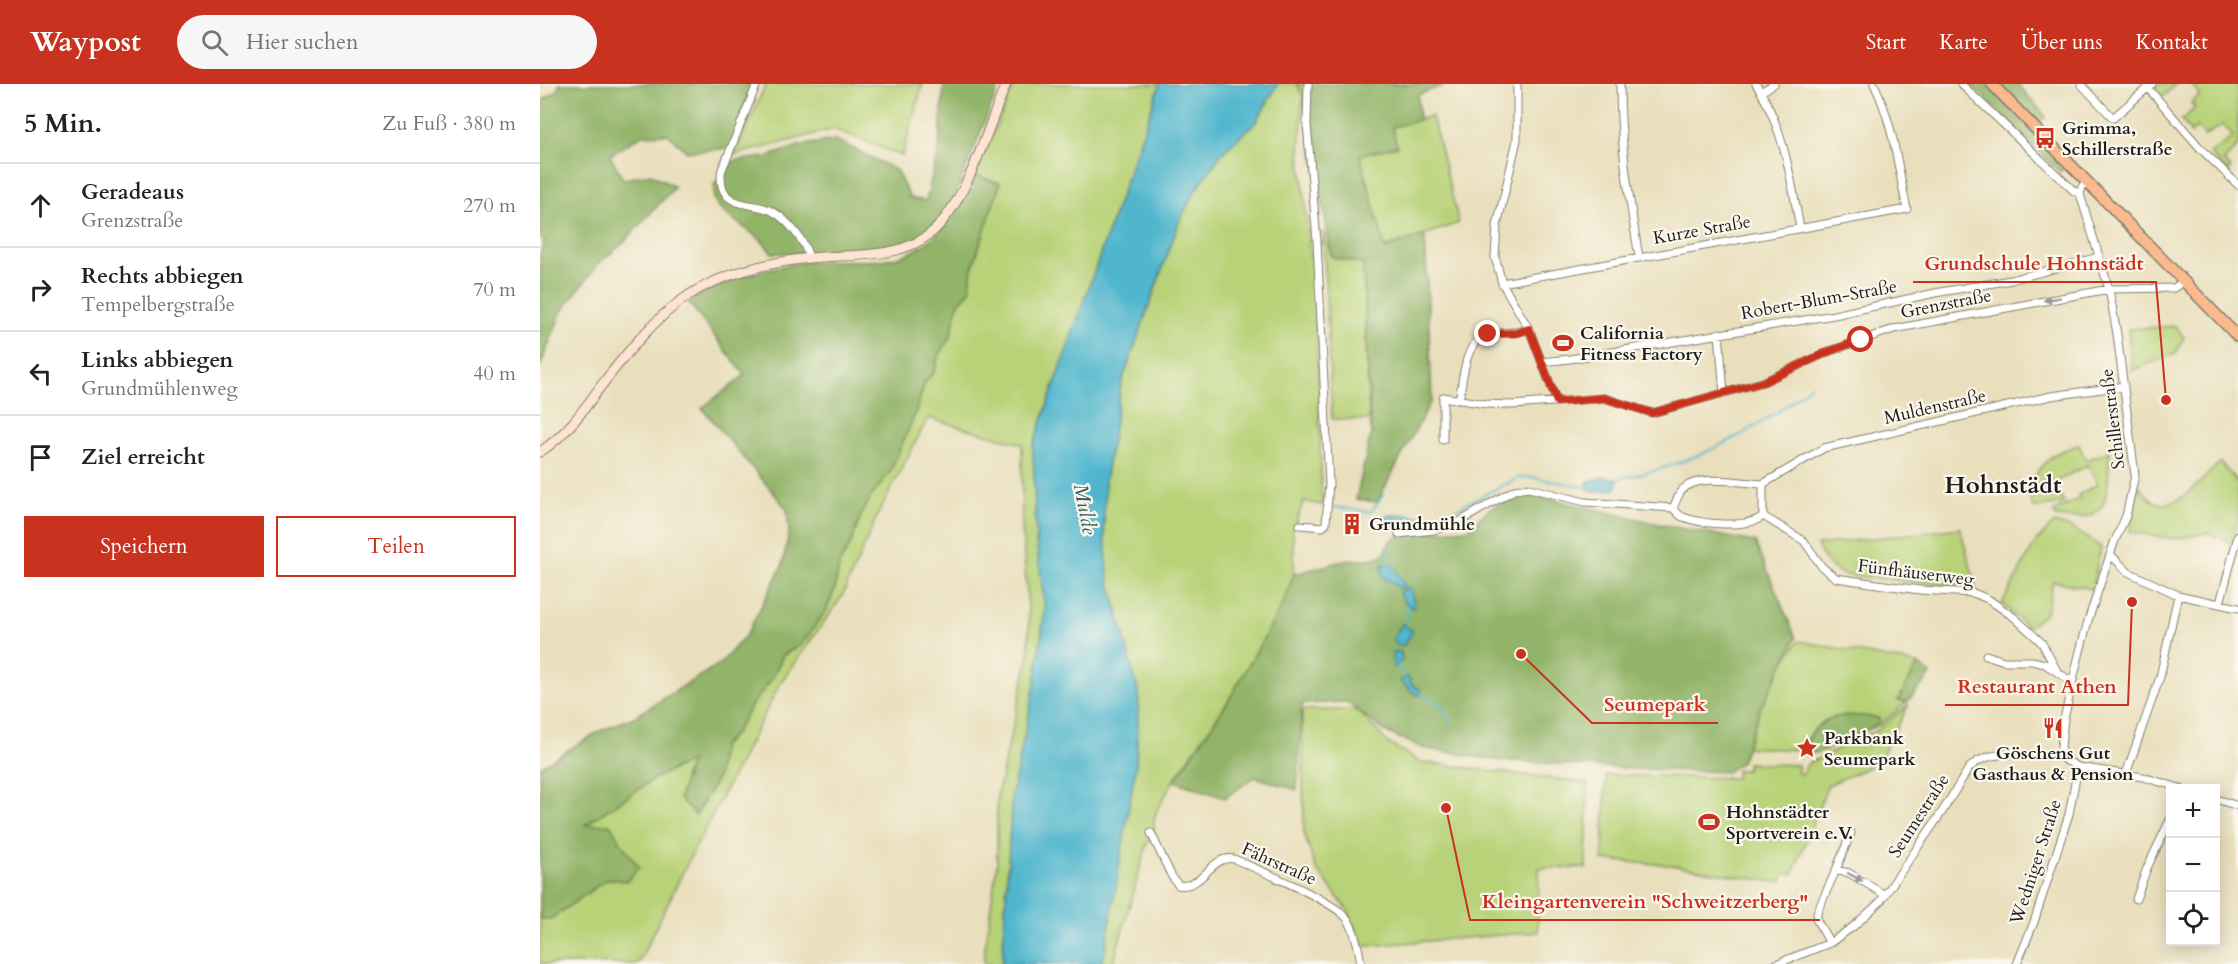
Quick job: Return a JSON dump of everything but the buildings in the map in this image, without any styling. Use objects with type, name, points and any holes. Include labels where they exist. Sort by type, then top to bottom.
[{"type":"main road","points":[[540,452],[572,425],[609,376],[658,320],[688,296],[707,285],[789,261],[890,252],[909,246],[932,232],[953,208],[961,193],[1005,84]]},
{"type":"main road","points":[[1992,84],[2182,282],[2238,337]]},
{"type":"street","points":[[757,84],[723,167],[722,186],[733,201],[746,206],[772,210],[802,242],[809,258]]},
{"type":"street","points":[[1300,525],[1323,527],[1326,523],[1329,483],[1317,241],[1307,124],[1308,84]]},
{"type":"street","points":[[1517,84],[1517,140],[1497,226],[1495,257],[1502,283],[1529,329],[1557,402]]},
{"type":"street","points":[[1620,84],[1620,129],[1624,168],[1639,256]]},
{"type":"street","points":[[1756,84],[1772,111],[1786,153],[1800,228]]},
{"type":"street","points":[[1761,92],[1773,84]]},
{"type":"street","name":"Kurze Straße","points":[[1502,283],[1639,256],[1907,209],[1889,129],[1874,84]]},
{"type":"street","points":[[1962,84],[2074,191],[2080,194],[2086,182]]},
{"type":"street","points":[[2081,84],[2113,118],[2150,86],[2201,149],[2238,185]]},
{"type":"street","name":"Schillerstraße","points":[[2060,757],[2064,719],[2088,621],[2126,516],[2135,475],[2109,289],[2080,194]]},
{"type":"street","name":"Robert-Blum-Straße","points":[[1542,362],[1894,303],[1935,293],[2011,280],[2099,258]]},
{"type":"street","name":"Grenzstraße","points":[[1459,400],[1512,405],[1604,398],[1652,413],[1777,377],[1830,351],[1894,329],[2109,289],[2136,287],[2166,289],[2174,288],[2182,282]]},
{"type":"street","points":[[1443,440],[1443,397],[1459,400],[1469,351],[1488,334],[1517,333],[1529,329]]},
{"type":"street","points":[[1719,333],[1724,394]]},
{"type":"street","name":"Muldenstraße","points":[[1763,484],[1824,448],[2051,396],[2124,386]]},
{"type":"street","points":[[1399,534],[1434,530],[1459,522],[1514,490],[1529,488],[1585,502],[1673,508],[1681,517],[1725,525],[1757,521],[1763,516],[1763,484],[1706,480],[1683,490],[1673,508]]},
{"type":"street","name":"Fünfhäuserweg","points":[[1763,516],[1804,541],[1822,567],[1836,578],[1919,590],[1973,593],[1988,599],[2015,618],[2042,643],[2057,671]]},
{"type":"street","points":[[2220,603],[2238,536]]},
{"type":"street","points":[[2111,555],[2128,572],[2178,595],[2238,608]]},
{"type":"street","points":[[2126,774],[2157,687],[2178,595]]},
{"type":"street","name":"Fünfhäuserweg","points":[[1986,655],[2004,662],[2032,661],[2045,664],[2072,682]]},
{"type":"street","name":"Seumestraße","points":[[1776,964],[1830,943],[1854,926],[1885,895],[1973,764],[1991,756],[2007,754],[2060,757],[2078,767],[2126,774],[2166,785]]},
{"type":"street","name":"Wedniger Straße","points":[[2016,964],[2034,922],[2069,814],[2078,767]]},
{"type":"street","points":[[2220,800],[2238,806]]},
{"type":"street","points":[[2136,899],[2147,868],[2166,828]]},
{"type":"street","name":"Fährstraße","points":[[1151,832],[1178,885],[1196,883],[1226,857],[1327,903],[1347,918],[1359,949],[1361,964]]},
{"type":"street","points":[[1830,943],[1816,919],[1851,833]]},
{"type":"street","points":[[1836,870],[1849,873],[1885,895]]},
{"type":"green space","points":[[559,84],[752,84],[731,148],[687,152],[668,134],[642,135],[610,155],[623,179],[651,174],[675,187],[621,245],[600,262],[562,311],[540,366],[540,254],[544,241],[540,238],[540,102],[557,91]]},
{"type":"green space","points":[[766,84],[923,84],[902,156],[834,129],[734,155]]},
{"type":"green space","points":[[944,84],[1000,84],[951,205],[941,220],[913,242],[852,254],[772,253],[760,239],[723,212],[714,200],[714,185],[732,161],[767,157],[798,146],[836,140],[896,170],[910,198],[926,201],[939,148]]},
{"type":"green space","points":[[1015,84],[1160,84],[1033,446],[1036,540],[1045,608],[1035,684],[1012,794],[1002,964],[984,964],[984,954],[997,864],[997,796],[1029,656],[1029,622],[1022,527],[1022,444],[928,418],[878,514],[842,597],[781,682],[638,964],[540,964],[540,919],[551,919],[607,879],[639,868],[623,846],[584,826],[657,777],[692,761],[684,778],[696,815],[717,779],[722,747],[735,733],[751,706],[773,677],[783,655],[801,645],[827,609],[835,589],[839,565],[851,543],[862,513],[872,495],[889,474],[915,414],[925,382],[934,372],[938,357],[951,336],[958,304],[970,291],[971,272],[1000,183],[974,175]]},
{"type":"green space","points":[[1278,84],[1297,84],[1303,96],[1300,152],[1316,314],[1322,505],[1304,501],[1293,529],[1294,574],[1283,604],[1227,703],[1174,780],[1157,810],[1154,834],[1147,844],[1113,964],[1097,964],[1112,901],[1136,765],[1139,694],[1108,576],[1104,525],[1105,481],[1121,384],[1179,222],[1192,196],[1221,154],[1256,122]]},
{"type":"green space","points":[[1297,84],[1447,84],[1418,95],[1419,120],[1392,127],[1397,146],[1360,155],[1385,248],[1425,235],[1432,399],[1377,502],[1356,499],[1371,434],[1363,264],[1332,257],[1303,96]]},
{"type":"green space","points":[[1970,84],[1986,84],[2065,167],[2060,172]]},
{"type":"green space","points":[[2000,84],[2018,84],[2046,117],[2037,124]]},
{"type":"green space","points":[[2156,84],[2176,84],[2161,98],[2155,92]]},
{"type":"green space","points":[[2191,84],[2211,86],[2213,84],[2238,84],[2238,146],[2224,161],[2231,168],[2228,172],[2210,154],[2233,137],[2223,124],[2205,136],[2197,127],[2191,133],[2182,120],[2195,108],[2191,103],[2200,95]]},
{"type":"green space","points":[[1432,116],[1459,223],[1385,248],[1360,155],[1397,146],[1392,127]]},
{"type":"green space","points":[[974,175],[1000,183],[971,272],[970,291],[958,304],[951,336],[938,357],[934,372],[925,382],[915,414],[889,474],[872,495],[862,513],[851,543],[839,565],[835,589],[827,609],[801,645],[783,655],[773,677],[751,706],[735,733],[722,746],[717,779],[695,815],[679,798],[691,761],[657,777],[585,825],[610,824],[639,867],[627,881],[607,879],[551,919],[540,919],[540,767],[600,731],[634,717],[721,663],[747,634],[783,564],[789,531],[787,509],[702,408],[745,375],[688,302],[736,279],[788,265],[900,257],[928,242],[940,231],[959,205]]},
{"type":"green space","points":[[1323,231],[1332,257],[1363,264],[1369,420],[1332,419]]},
{"type":"green space","points":[[2175,326],[2184,337],[2176,354],[2132,370],[2128,329]]},
{"type":"green space","points":[[2079,445],[2086,460],[2110,451],[2106,493],[2098,511],[2088,516],[2075,518],[2056,517],[2053,512],[2080,498],[2078,495],[2098,484],[2088,465],[2053,483],[2064,503],[2034,509],[2030,493],[2031,485],[2039,470],[2057,453]]},
{"type":"green space","points":[[2220,462],[2238,483],[2238,518],[2232,543],[2208,533],[2174,539],[2130,532],[2139,485],[2155,502],[2164,504],[2173,502],[2191,491]]},
{"type":"green space","points":[[1524,493],[1663,525],[1755,542],[1796,638],[1761,707],[1741,762],[1727,772],[1495,760],[1423,748],[1386,732],[1346,702],[1302,704],[1297,790],[1255,777],[1225,798],[1174,781],[1227,703],[1283,604],[1294,574],[1343,561],[1377,558],[1386,552],[1389,542],[1404,533],[1469,529],[1489,509]]},
{"type":"green space","points":[[2054,523],[2072,528],[2101,547],[2092,589],[2053,581],[2046,613],[2028,627],[2002,604],[2035,543]]},
{"type":"green space","points":[[1960,528],[1976,586],[1845,575],[1828,563],[1817,545]]},
{"type":"green space","points":[[1799,641],[1918,664],[1898,701],[1907,702],[1880,724],[1879,719],[1875,717],[1831,718],[1816,728],[1802,750],[1655,743],[1778,668]]},
{"type":"green space","points":[[1918,664],[1931,675],[1907,702],[1898,701]]},
{"type":"green space","name":"Hohnstädter Sportverein e.V.","points":[[1909,704],[1881,757],[1869,767],[1828,785],[1793,874],[1784,874],[1783,881],[1774,882],[1670,865],[1603,860],[1606,775],[1736,778],[1736,770],[1747,770],[1747,763],[1798,765],[1798,773],[1802,775],[1808,763],[1876,731]]},
{"type":"green space","points":[[1302,710],[1357,710],[1389,744],[1420,762],[1588,783],[1586,868],[1539,868],[1538,932],[1366,946],[1361,944],[1349,912],[1316,869],[1304,834]]},
{"type":"green space","points":[[1847,715],[1875,717],[1879,719],[1880,724],[1823,751],[1806,755],[1809,739],[1823,722]]},
{"type":"water","name":"Mulde","points":[[1160,84],[1278,84],[1256,122],[1221,154],[1192,196],[1179,222],[1121,384],[1105,481],[1104,525],[1108,576],[1139,694],[1136,765],[1105,952],[1101,964],[1002,964],[1012,794],[1035,684],[1045,608],[1036,540],[1033,446]]},
{"type":"water","points":[[1602,477],[1616,479],[1617,487],[1613,490],[1595,492],[1586,487],[1588,481]]},
{"type":"water","points":[[1408,514],[1415,517],[1440,515],[1441,518],[1416,526],[1387,529],[1383,516]]},
{"type":"water","points":[[1382,564],[1393,565],[1405,586],[1401,589],[1382,576]]},
{"type":"water","points":[[1410,587],[1415,606],[1412,608],[1399,593]]},
{"type":"water","points":[[1402,624],[1413,631],[1404,645],[1397,645],[1393,639]]},
{"type":"water","points":[[1392,652],[1401,652],[1402,660],[1395,667],[1393,667]]},
{"type":"water","points":[[1407,676],[1413,686],[1421,690],[1420,695],[1415,694],[1400,681]]},
{"type":"waterway","points":[[1618,481],[1620,478],[1671,465],[1722,445],[1769,417],[1811,385]]},
{"type":"waterway","points":[[1440,517],[1518,478],[1531,477],[1586,487]]},
{"type":"waterway","points":[[1334,507],[1371,512],[1383,495]]},
{"type":"waterway","points":[[1389,547],[1389,566]]},
{"type":"waterway","points":[[1405,629],[1408,606]]},
{"type":"waterway","points":[[1397,663],[1402,674]]},
{"type":"waterway","points":[[1419,692],[1442,706],[1450,722]]},
{"type":"place","name":"Grimma, Schillerstraße","points":[[2045,138]]},
{"type":"place","name":"California Fitness Factory","points":[[1563,343]]},
{"type":"place","name":"Grundschule Hohnstädt","points":[[2166,400]]},
{"type":"place","name":"Grundmühle","points":[[1352,524]]},
{"type":"place","name":"Restaurant Athen","points":[[2132,602]]},
{"type":"place","name":"Seumepark","points":[[1521,654]]},
{"type":"place","name":"Göschens Gut Gasthaus & Pension","points":[[2053,728]]},
{"type":"place","name":"Parkbank Seumepark","points":[[1807,748]]},
{"type":"place","name":"Kleingartenverein \"Schweitzerberg\"","points":[[1446,808]]},
{"type":"place","name":"Hohnstädter Sportverein e.V.","points":[[1709,822]]},
{"type":"district","name":"Hohnstädt","points":[[2003,485]]},
{"type":"route","points":[[1488,334],[1517,333],[1529,329],[1557,402],[1604,398],[1652,413],[1763,382],[1830,351],[1861,340]]}]
